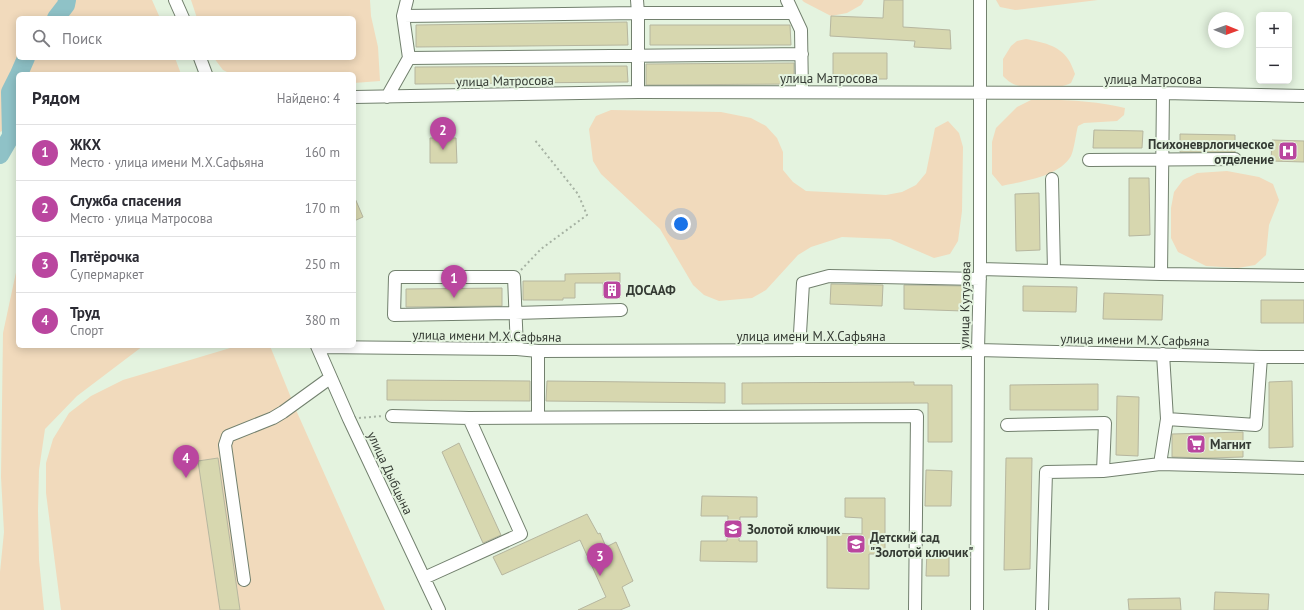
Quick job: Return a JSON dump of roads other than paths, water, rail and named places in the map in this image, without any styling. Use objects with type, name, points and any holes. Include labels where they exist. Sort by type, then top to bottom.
[{"type":"street","points":[[175,0],[182,16]]},
{"type":"street","points":[[387,97],[409,58],[403,16],[407,0]]},
{"type":"street","points":[[637,0],[638,92]]},
{"type":"street","points":[[787,0],[801,30],[802,92]]},
{"type":"street","name":"улица Кутузова","points":[[977,610],[978,350],[980,274],[980,0]]},
{"type":"street","points":[[403,16],[793,13]]},
{"type":"street","points":[[409,58],[802,54]]},
{"type":"street","points":[[201,60],[205,72]]},
{"type":"street","name":"улица Матросова","points":[[356,97],[638,92],[1163,93],[1304,96]]},
{"type":"street","points":[[1161,274],[1163,93]]},
{"type":"street","points":[[1089,160],[1235,159]]},
{"type":"street","points":[[1052,179],[1054,271]]},
{"type":"street","points":[[799,350],[803,283],[830,276],[980,274],[1054,271],[1304,276]]},
{"type":"street","points":[[517,349],[515,313],[514,277],[395,277],[394,315],[515,313],[621,310]]},
{"type":"street","name":"улица имени М.Х.Сафьяна","points":[[356,347],[517,349],[538,351],[978,350],[1304,357]]},
{"type":"street","name":"улица Дыбцына","points":[[317,348],[349,419],[439,610]]},
{"type":"street","points":[[538,351],[538,417]]},
{"type":"street","points":[[1160,464],[1167,419],[1163,354]]},
{"type":"street","points":[[1167,419],[1256,425],[1261,357]]},
{"type":"street","points":[[244,580],[225,445],[226,439],[228,436],[273,418],[330,378]]},
{"type":"street","points":[[392,416],[469,418],[917,416],[915,610]]},
{"type":"street","points":[[424,578],[521,534],[469,418]]},
{"type":"street","points":[[1007,425],[1105,423],[1103,471]]},
{"type":"street","points":[[1042,610],[1046,472],[1103,471],[1160,464],[1304,465]]},
{"type":"waterway","points":[[58,16],[66,5],[67,0]]},
{"type":"waterway","points":[[20,72],[25,60]]},
{"type":"waterway","points":[[0,155],[11,136],[10,92],[16,80]]},
{"type":"place","name":"Служба спасения","points":[[443,150]]},
{"type":"place","name":"Психоневрлогическое отделение","points":[[1288,151]]},
{"type":"place","name":"ДОСААФ","points":[[612,290]]},
{"type":"place","name":"ЖКХ","points":[[454,298]]},
{"type":"place","name":"Магнит","points":[[1196,444]]},
{"type":"place","name":"Труд","points":[[186,478]]},
{"type":"place","name":"Золотой ключик","points":[[733,529]]},
{"type":"place","name":"Детский сад \"Золотой ключик\"","points":[[856,544]]},
{"type":"place","name":"Пятёрочка","points":[[600,576]]}]
